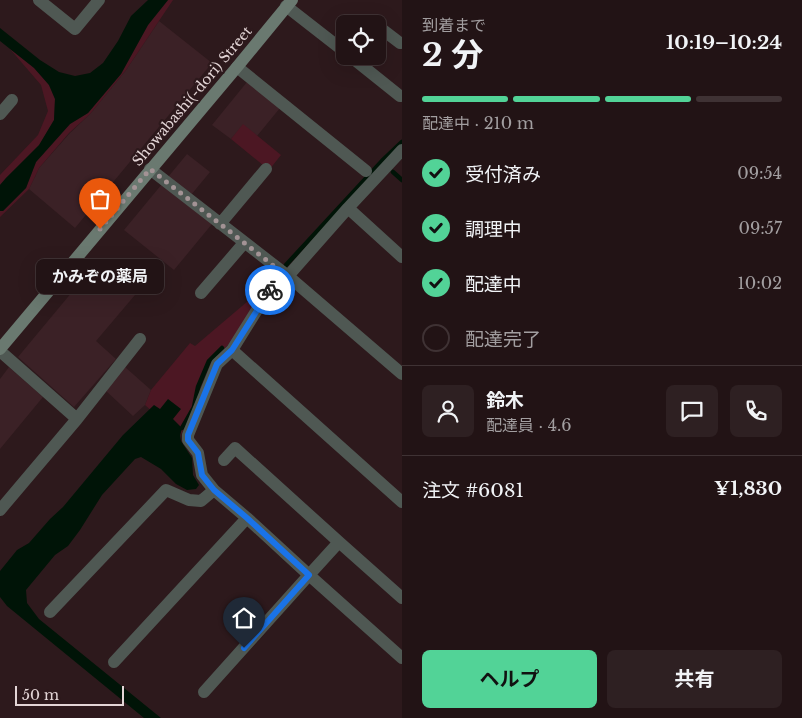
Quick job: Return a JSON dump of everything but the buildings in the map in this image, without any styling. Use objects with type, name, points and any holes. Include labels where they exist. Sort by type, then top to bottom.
[{"type":"main road","name":"Showabashi(-dori) Street","points":[[0,350],[289,3]]},
{"type":"street","points":[[39,0],[75,29],[98,0]]},
{"type":"street","points":[[289,3],[336,44]]},
{"type":"street","points":[[386,32],[400,43]]},
{"type":"street","points":[[365,65],[400,96]]},
{"type":"street","points":[[236,67],[366,171]]},
{"type":"street","points":[[0,114],[12,100]]},
{"type":"street","points":[[402,150],[286,275],[270,289],[232,350],[217,364],[188,435],[188,440],[198,453],[202,475],[214,490],[402,658]]},
{"type":"street","points":[[150,169],[286,275],[402,374]]},
{"type":"street","points":[[220,224],[266,169]]},
{"type":"street","points":[[348,208],[402,257]]},
{"type":"street","points":[[201,293],[244,243]]},
{"type":"street","points":[[0,510],[77,419],[140,339]]},
{"type":"street","points":[[0,350],[77,419]]},
{"type":"street","points":[[232,350],[402,502]]},
{"type":"street","points":[[224,460],[234,448],[402,598]]},
{"type":"street","points":[[50,612],[166,490],[189,500],[202,501],[214,490]]},
{"type":"street","points":[[114,662],[247,518]]},
{"type":"street","points":[[204,692],[339,542]]},
{"type":"shaded area","points":[[148,0],[168,0],[148,25],[121,74],[88,113],[70,124],[36,162],[26,188],[3,211],[0,211],[0,185],[39,145],[54,120],[55,99],[49,85],[34,68],[0,41],[0,28],[40,60],[59,72],[75,76],[90,73],[103,63],[118,41],[131,16]]},
{"type":"shaded area","points":[[168,0],[173,0],[126,70],[90,114],[69,133],[39,168],[29,189],[0,217],[0,211],[3,211],[26,188],[36,162],[70,124],[88,113],[121,74],[148,25]]},
{"type":"shaded area","points":[[159,21],[212,63],[75,228],[29,189],[39,168],[90,114],[126,70]]},
{"type":"shaded area","points":[[10,49],[34,67],[49,85],[55,99],[54,120],[39,146],[0,185],[0,175],[38,135],[48,111],[41,85]]},
{"type":"shaded area","points":[[247,82],[280,108],[257,136],[243,125],[231,139],[212,125]]},
{"type":"shaded area","points":[[243,124],[281,155],[269,170],[231,139]]},
{"type":"shaded area","points":[[187,154],[210,172],[191,195],[168,177]]},
{"type":"shaded area","points":[[162,184],[212,224],[174,270],[124,230]]},
{"type":"shaded area","points":[[97,262],[135,295],[96,341],[116,359],[74,407],[18,357]]},
{"type":"shaded area","points":[[248,301],[255,306],[231,342],[211,362],[200,387],[196,408],[180,436],[145,405],[151,390],[190,343],[195,346]]},
{"type":"shaded area","points":[[9,367],[43,397],[0,449],[0,379]]},
{"type":"shaded area","points":[[125,367],[151,390],[145,405],[133,416],[106,391]]},
{"type":"shaded area","points":[[168,399],[181,409],[173,419],[182,428],[181,441],[192,458],[193,475],[199,485],[196,489],[187,490],[176,484],[161,469],[141,457],[135,459],[102,495],[68,546],[55,555],[26,590],[27,603],[39,619],[161,718],[144,718],[7,606],[0,597],[0,571],[17,550],[29,543],[63,507],[123,435],[154,405],[160,409]]},
{"type":"waterway","points":[[286,265],[382,161],[402,142]]},
{"type":"waterway","points":[[393,172],[402,180]]},
{"type":"waterway","points":[[182,428],[194,407],[198,387],[209,361],[222,348]]},
{"type":"way so far","points":[[100,229],[150,169],[284,274],[270,290]]},
{"type":"place","name":"かみぞの薬局","points":[[100,229]]},
{"type":"route","points":[[244,648],[309,575],[214,490],[202,475],[198,453],[188,440],[188,435],[217,364],[232,350],[270,290]]}]
